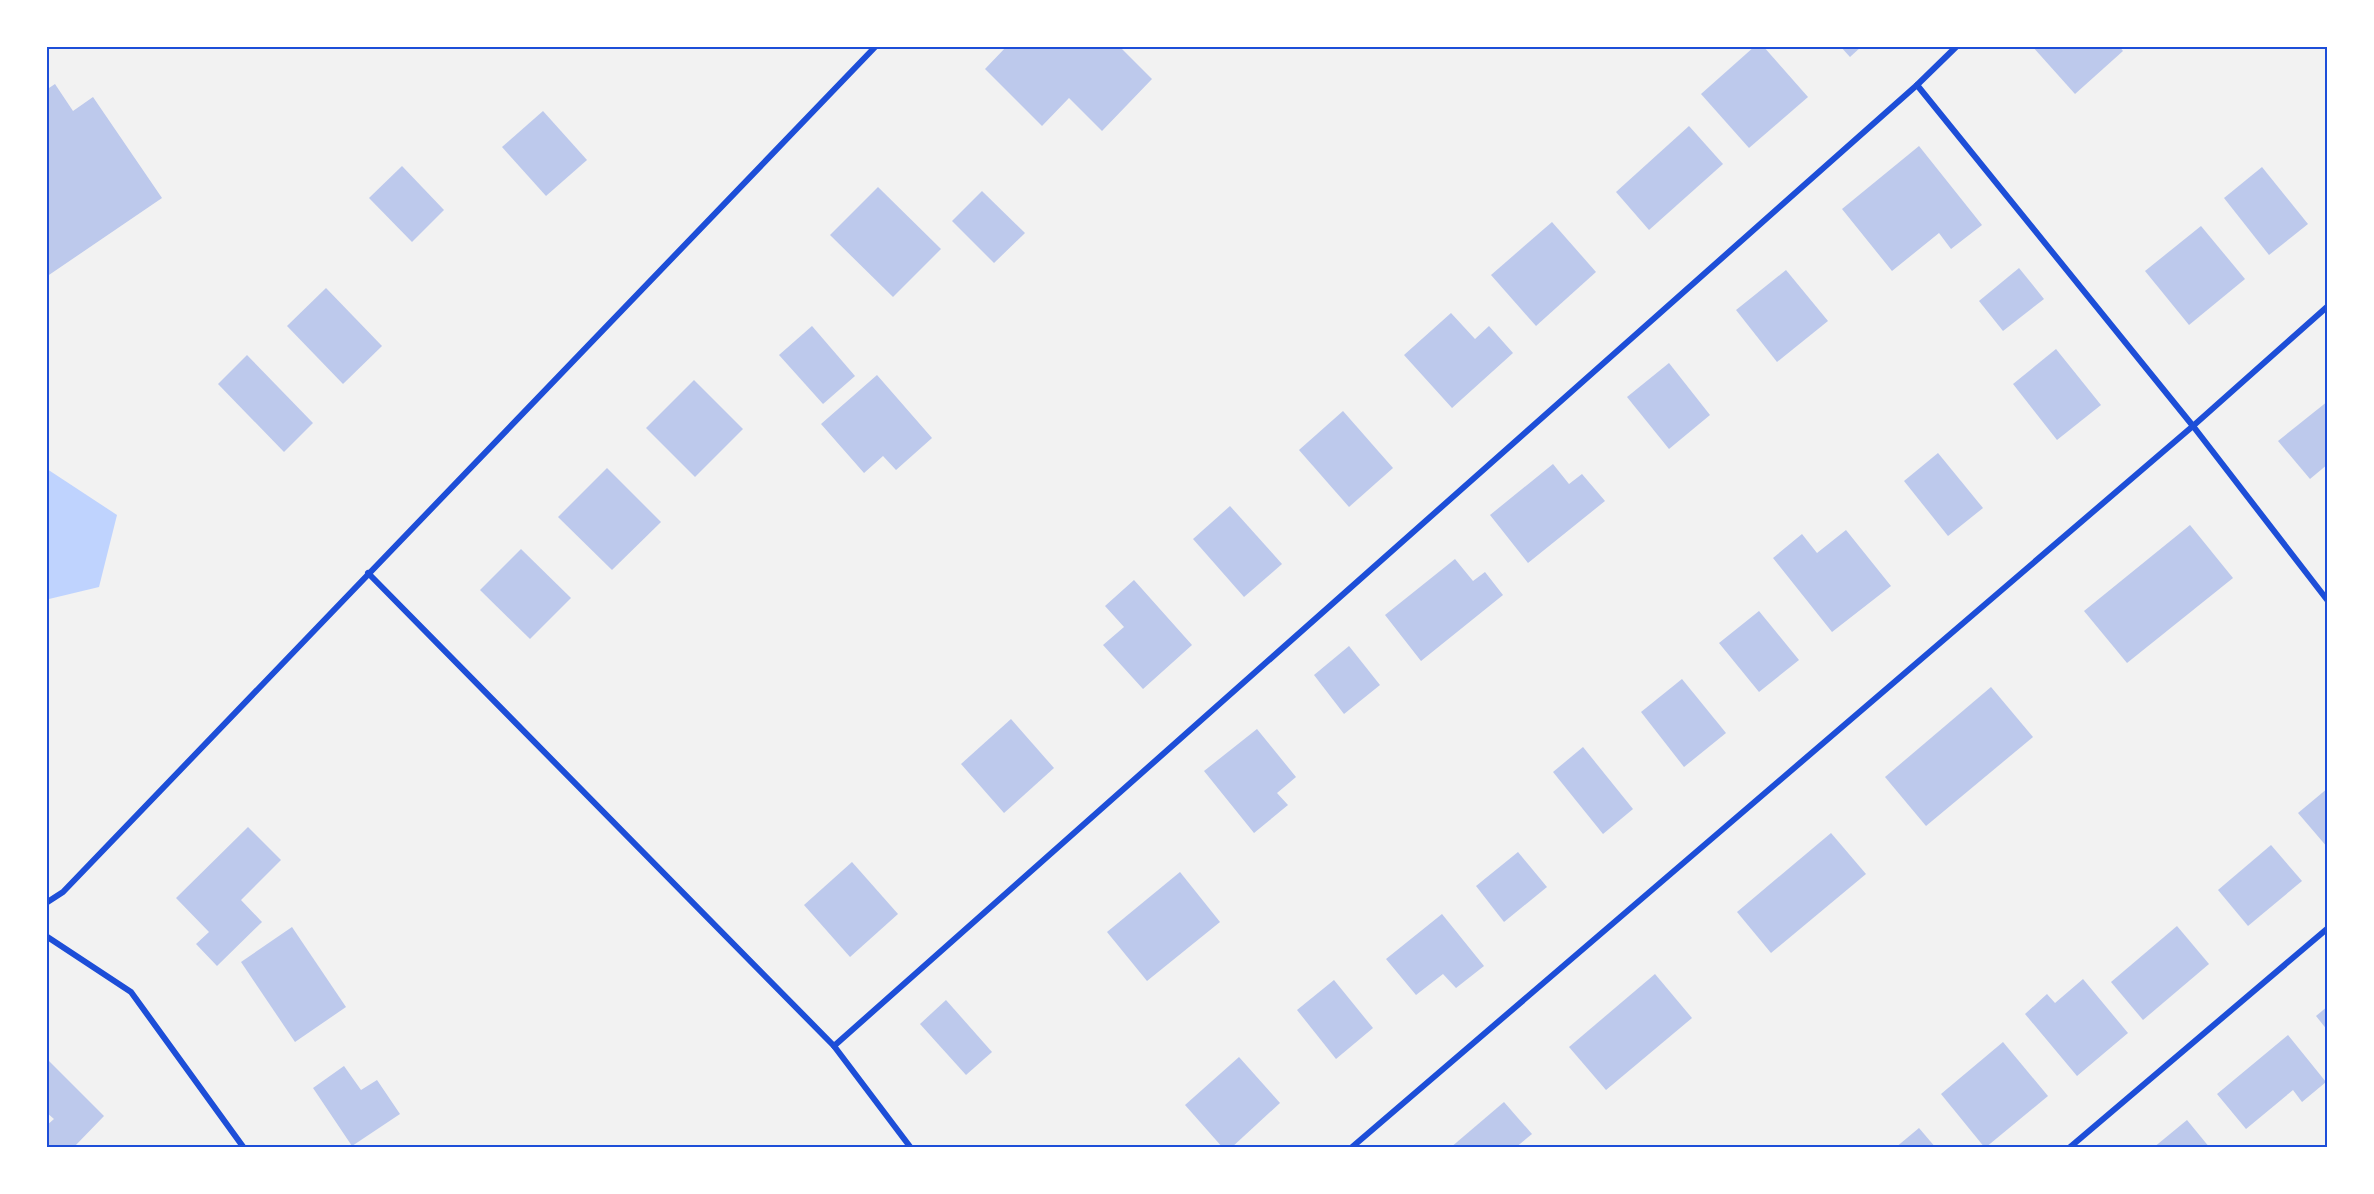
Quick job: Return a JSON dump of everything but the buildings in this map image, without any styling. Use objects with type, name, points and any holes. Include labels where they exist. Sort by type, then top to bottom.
[{"type":"street","points":[[46,903],[63,892],[876,46]]},
{"type":"street","points":[[834,1046],[1917,85],[1957,46]]},
{"type":"street","points":[[1917,85],[2193,426],[2328,601]]},
{"type":"street","points":[[1351,1148],[2193,426],[2328,306]]},
{"type":"street","points":[[368,573],[834,1046],[911,1148]]},
{"type":"street","points":[[2069,1148],[2328,928]]},
{"type":"street","points":[[46,936],[131,992],[244,1148]]},
{"type":"water","points":[[47,469],[117,515],[99,587],[49,599],[46,595]]}]
